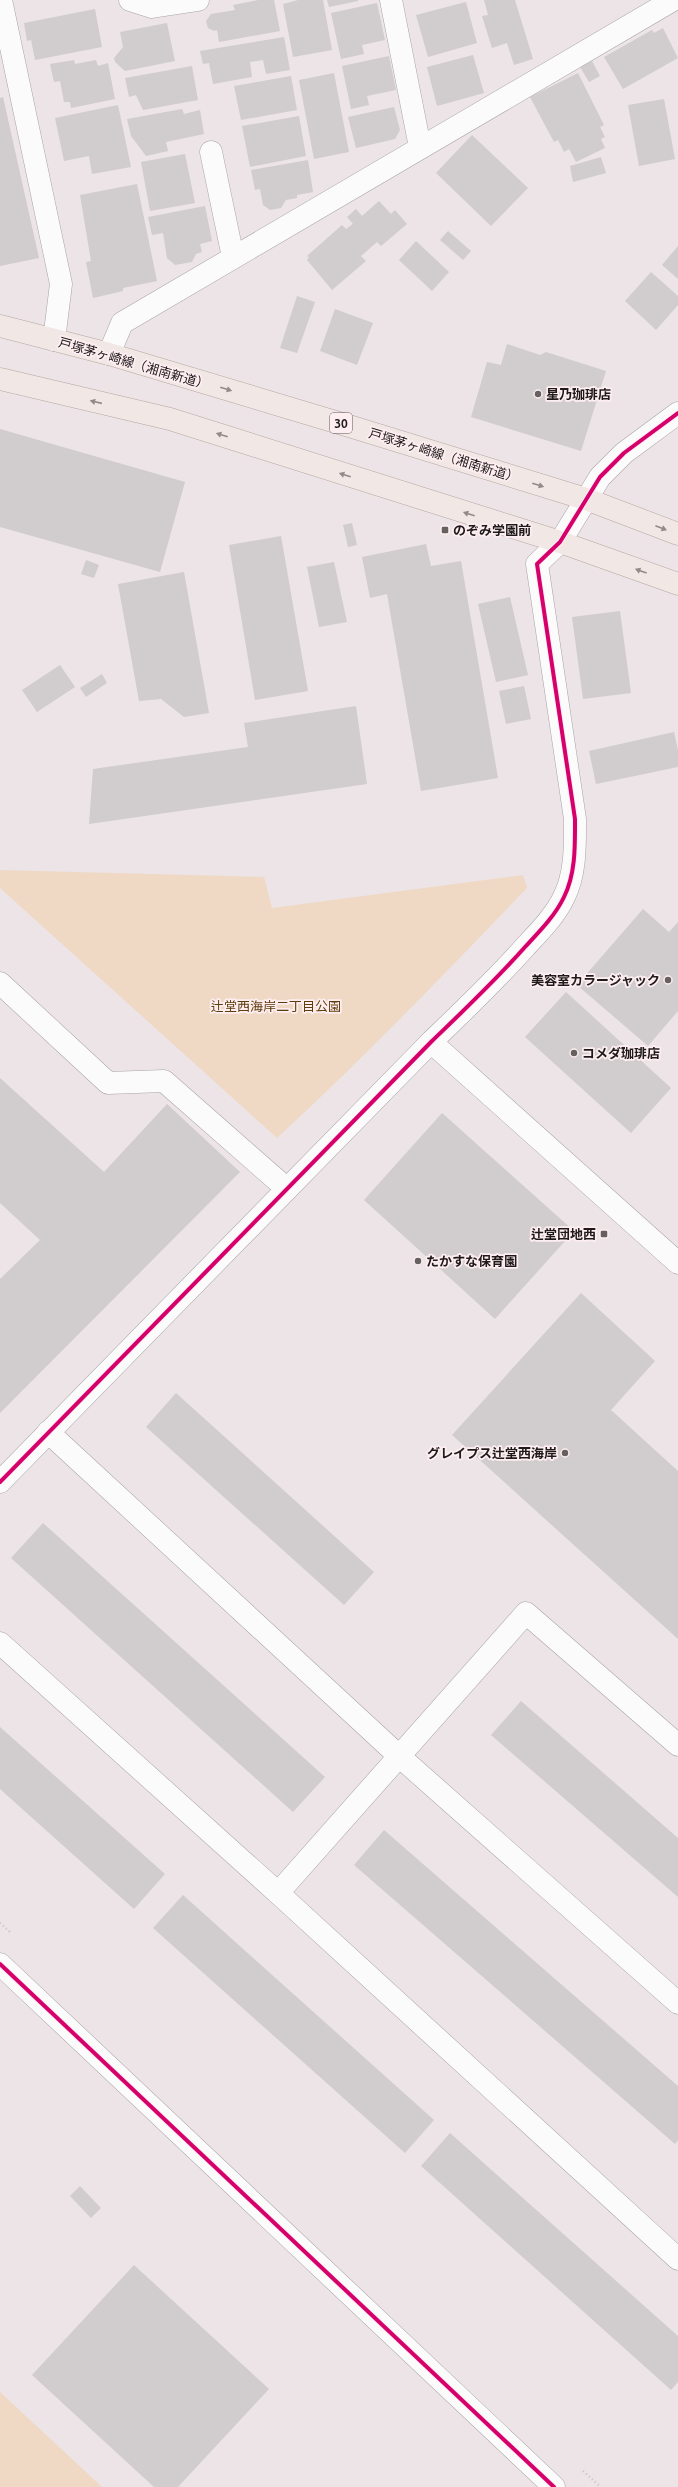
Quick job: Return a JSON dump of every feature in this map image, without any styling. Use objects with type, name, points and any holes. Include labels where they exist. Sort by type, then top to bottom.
[{"type":"main road","name":"戸塚茅ヶ崎線（湘南新道）","points":[[0,326],[109,354],[586,500],[678,534]]},
{"type":"main road","points":[[0,379],[170,419],[560,542],[678,584]]},
{"type":"street","points":[[1,0],[61,284],[54,340]]},
{"type":"street","points":[[130,0],[152,7],[198,0]]},
{"type":"street","points":[[391,0],[420,147]]},
{"type":"street","points":[[109,354],[122,323],[673,0]]},
{"type":"street","points":[[211,152],[233,258]]},
{"type":"street","points":[[0,1482],[431,1042],[503,972],[552,917],[565,896],[570,878],[575,852],[575,819],[537,564],[560,542],[600,477],[624,454],[678,412]]},
{"type":"street","points":[[0,983],[108,1083],[164,1081],[287,1189]]},
{"type":"street","points":[[431,1042],[678,1263]]},
{"type":"street","points":[[48,1432],[399,1756],[678,2003]]},
{"type":"street","points":[[278,1893],[526,1613],[678,1745]]},
{"type":"street","points":[[0,1643],[278,1893],[678,2259]]},
{"type":"street","points":[[0,1964],[554,2487]]},
{"type":"green space","name":"辻堂西海岸二丁目公園","points":[[0,870],[264,877],[272,908],[523,875],[527,888],[373,1046],[277,1138],[0,888]]},
{"type":"green space","points":[[0,2392],[102,2487],[0,2487]]},
{"type":"building","points":[[258,0],[274,0],[280,31],[219,42],[217,30],[214,31],[208,28],[206,21],[211,14],[235,10],[233,5]]},
{"type":"building","points":[[298,0],[323,0],[332,50],[293,57],[283,4]]},
{"type":"building","points":[[327,0],[358,0],[358,1],[329,7]]},
{"type":"building","points":[[484,0],[515,0],[533,59],[514,65],[507,43],[492,48],[482,16],[488,15]]},
{"type":"building","points":[[466,2],[477,43],[428,57],[416,15]]},
{"type":"building","points":[[377,3],[385,40],[362,45],[364,54],[341,59],[331,13]]},
{"type":"building","points":[[95,9],[102,47],[35,60],[31,40],[27,41],[24,23]]},
{"type":"building","points":[[167,23],[175,61],[125,71],[115,62],[114,58],[123,47],[120,32]]},
{"type":"building","points":[[663,28],[678,58],[623,89],[604,57],[652,30],[654,33]]},
{"type":"building","points":[[284,37],[290,70],[266,74],[263,60],[250,62],[252,77],[213,84],[209,63],[203,64],[200,51]]},
{"type":"building","points":[[473,55],[484,93],[437,106],[427,67]]},
{"type":"building","points":[[389,56],[396,90],[367,96],[369,105],[351,109],[342,66]]},
{"type":"building","points":[[74,60],[75,64],[96,60],[98,66],[108,63],[115,99],[71,108],[70,102],[64,102],[60,81],[54,82],[50,64]]},
{"type":"building","points":[[592,61],[600,76],[589,82],[580,67]]},
{"type":"building","points":[[192,66],[198,100],[143,110],[136,95],[129,97],[125,78]]},
{"type":"building","points":[[334,73],[349,152],[314,159],[299,80]]},
{"type":"building","points":[[578,73],[604,125],[600,127],[605,137],[601,139],[605,148],[576,162],[569,149],[564,152],[558,140],[554,142],[530,97]]},
{"type":"building","points":[[291,76],[297,110],[241,120],[234,86]]},
{"type":"building","points":[[3,97],[39,258],[0,266],[0,98]]},
{"type":"building","points":[[664,99],[675,159],[639,166],[628,105]]},
{"type":"building","points":[[118,105],[131,167],[92,174],[89,156],[64,161],[55,118]]},
{"type":"building","points":[[394,107],[400,130],[395,139],[356,148],[348,117]]},
{"type":"building","points":[[182,109],[184,114],[200,110],[204,134],[166,142],[168,151],[146,156],[131,136],[127,119]]},
{"type":"building","points":[[299,116],[306,156],[250,167],[242,126]]},
{"type":"building","points":[[472,135],[528,188],[491,226],[436,173]]},
{"type":"building","points":[[185,154],[195,203],[150,211],[141,162]]},
{"type":"building","points":[[601,157],[606,173],[573,182],[570,166]]},
{"type":"building","points":[[308,160],[313,192],[297,195],[297,198],[286,200],[281,208],[270,210],[263,205],[260,189],[255,190],[251,170]]},
{"type":"building","points":[[137,184],[157,281],[123,288],[123,291],[93,298],[86,262],[91,261],[80,195]]},
{"type":"building","points":[[379,201],[391,214],[395,210],[407,224],[381,246],[377,242],[361,256],[366,261],[332,290],[307,260],[309,257],[307,256],[342,225],[346,229],[353,224],[347,217],[356,209],[362,216]]},
{"type":"building","points":[[205,206],[212,241],[200,244],[202,252],[196,254],[192,262],[175,265],[167,258],[163,233],[152,235],[148,217]]},
{"type":"building","points":[[448,231],[471,251],[463,260],[440,240]]},
{"type":"building","points":[[416,241],[449,272],[432,291],[399,260]]},
{"type":"building","points":[[678,246],[678,279],[662,265]]},
{"type":"building","points":[[651,272],[678,296],[678,305],[656,330],[625,301]]},
{"type":"building","points":[[297,296],[315,302],[297,353],[280,348]]},
{"type":"building","points":[[335,309],[373,323],[357,365],[320,351]]},
{"type":"building","name":"星乃珈琲店","points":[[507,344],[540,355],[546,352],[606,371],[581,451],[471,417],[487,362],[501,365]]},
{"type":"building","points":[[0,429],[185,482],[160,572],[0,527]]},
{"type":"building","points":[[352,523],[357,545],[348,547],[343,525]]},
{"type":"building","points":[[281,536],[308,691],[255,700],[229,545]]},
{"type":"building","points":[[426,544],[431,566],[461,561],[498,778],[421,791],[387,594],[370,598],[362,557]]},
{"type":"building","points":[[86,560],[99,565],[94,578],[81,574]]},
{"type":"building","points":[[334,562],[347,622],[319,627],[307,567]]},
{"type":"building","points":[[184,572],[209,713],[184,717],[161,699],[139,701],[118,584]]},
{"type":"building","points":[[510,597],[528,675],[496,682],[478,604]]},
{"type":"building","points":[[620,611],[631,693],[583,699],[572,617]]},
{"type":"building","points":[[60,665],[75,687],[37,712],[22,690]]},
{"type":"building","points":[[102,674],[107,683],[86,697],[80,688]]},
{"type":"building","points":[[524,686],[531,719],[506,724],[499,691]]},
{"type":"building","points":[[356,706],[367,784],[89,824],[93,769],[248,747],[244,723]]},
{"type":"building","points":[[674,732],[678,750],[678,767],[596,784],[589,751]]},
{"type":"building","points":[[643,909],[669,932],[678,922],[678,1011],[648,1046],[577,985]]},
{"type":"building","points":[[566,992],[671,1088],[631,1133],[525,1037]]},
{"type":"building","points":[[0,1078],[104,1172],[167,1104],[240,1172],[0,1413],[0,1279],[40,1240],[0,1203]]},
{"type":"building","points":[[442,1113],[574,1231],[495,1319],[364,1200]]},
{"type":"building","name":"グレイプス辻堂西海岸","points":[[581,1293],[655,1361],[611,1410],[678,1471],[678,1639],[452,1435]]},
{"type":"building","points":[[176,1393],[374,1572],[344,1605],[146,1427]]},
{"type":"building","points":[[43,1523],[325,1777],[293,1812],[11,1558]]},
{"type":"building","points":[[521,1701],[678,1838],[678,1897],[491,1735]]},
{"type":"building","points":[[0,1727],[165,1874],[134,1909],[0,1789]]},
{"type":"building","points":[[384,1830],[678,2086],[678,2140],[675,2144],[354,1865]]},
{"type":"building","points":[[183,1895],[434,2120],[405,2153],[153,1928]]},
{"type":"building","points":[[450,2133],[678,2336],[678,2382],[671,2390],[421,2166]]},
{"type":"building","points":[[80,2186],[101,2208],[91,2218],[70,2196]]},
{"type":"building","points":[[134,2265],[269,2389],[178,2487],[154,2487],[32,2375]]},
{"type":"cycle path","points":[[0,1482],[431,1042],[491,984],[541,930],[556,911],[564,897],[571,878],[574,858],[575,819],[537,564],[560,542],[600,477],[624,453],[678,413]]},
{"type":"cycle path","points":[[0,1964],[554,2487]]},
{"type":"place","name":"星乃珈琲店","points":[[538,394]]},
{"type":"place","name":"のぞみ学園前","points":[[445,530]]},
{"type":"place","name":"美容室カラージャック","points":[[668,980]]},
{"type":"place","name":"コメダ珈琲店","points":[[574,1053]]},
{"type":"place","name":"辻堂団地西","points":[[604,1234]]},
{"type":"place","name":"たかすな保育園","points":[[418,1261]]},
{"type":"place","name":"グレイプス辻堂西海岸","points":[[565,1453]]}]
